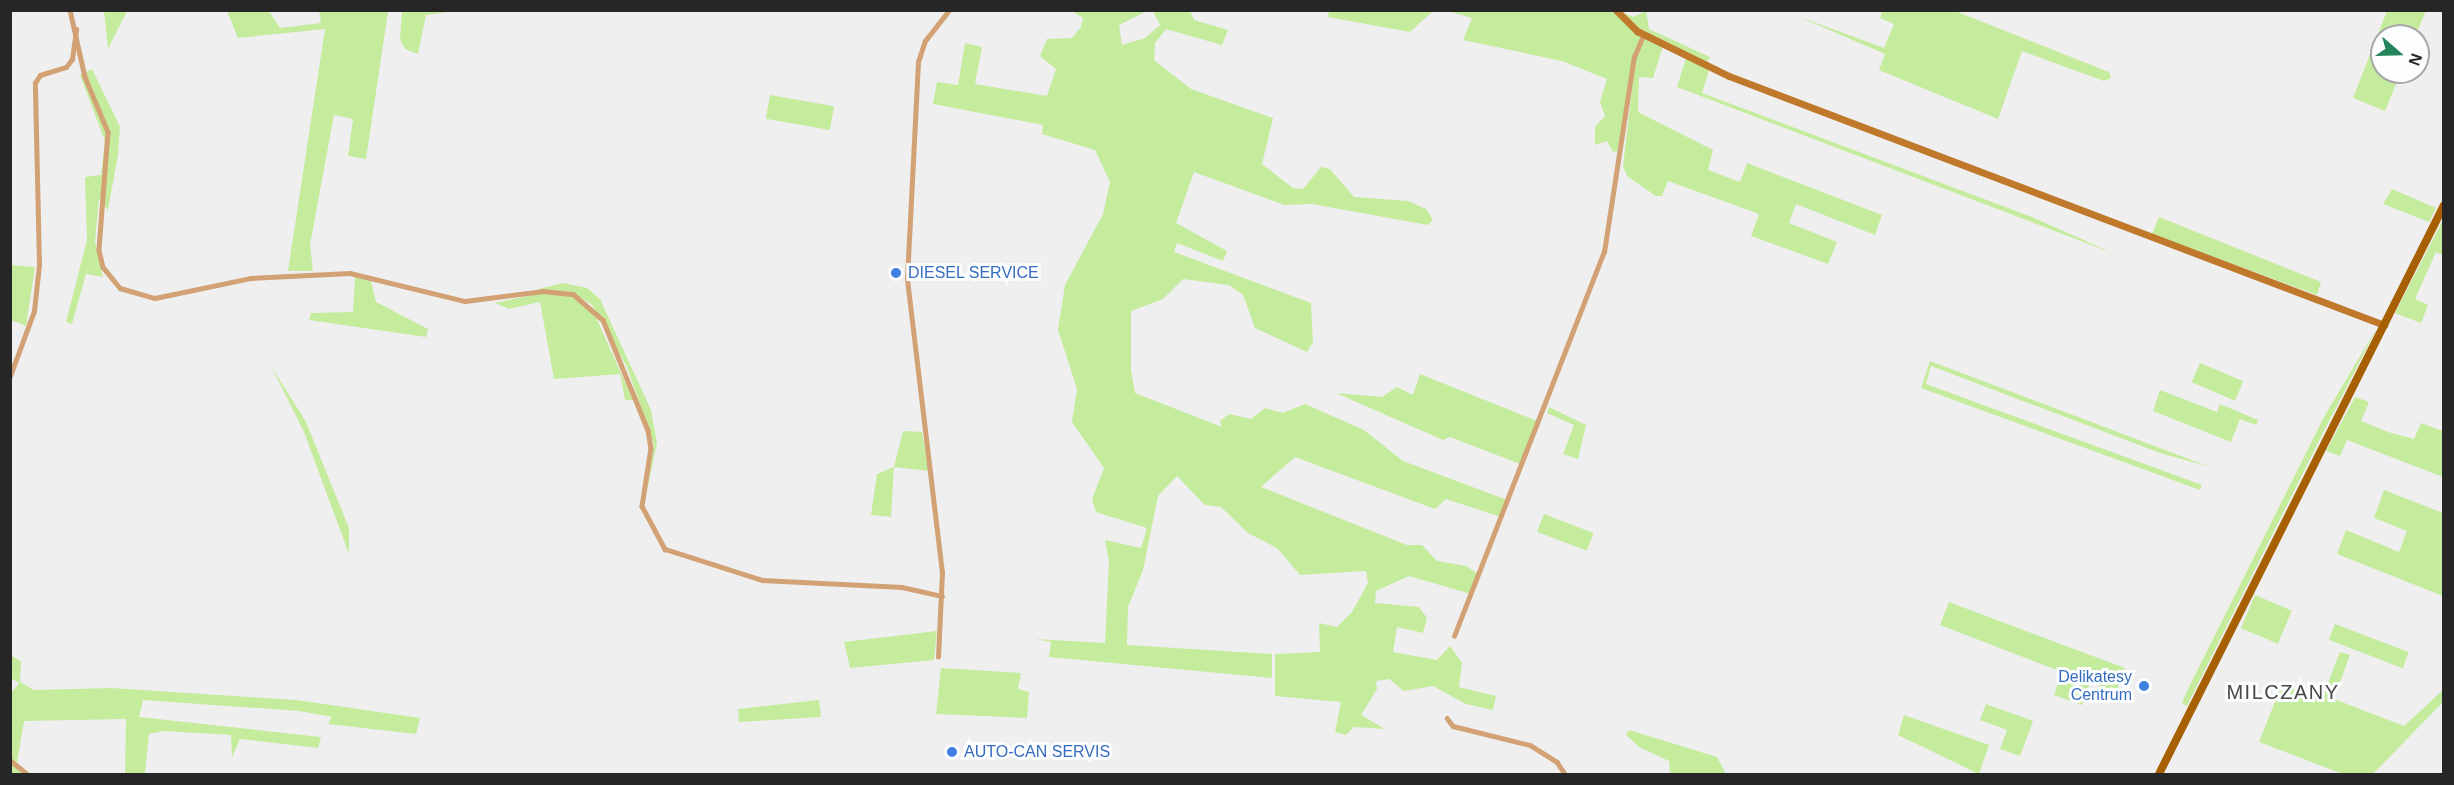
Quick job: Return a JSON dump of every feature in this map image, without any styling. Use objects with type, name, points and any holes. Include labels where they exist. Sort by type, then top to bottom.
[{"type":"main road","points":[[2159,774],[2444,205]]},
{"type":"street","points":[[70,10],[76,29],[82,66],[108,132],[99,250],[103,267],[120,288],[155,298],[251,278],[350,273],[465,301],[543,291],[573,294],[607,328],[648,430],[651,448],[642,506],[650,530],[665,549],[762,580],[902,587],[942,596]]},
{"type":"street","points":[[938,657],[942,596],[907,279],[918,62],[925,41],[950,10]]},
{"type":"street","points":[[1616,10],[1644,34],[1729,76],[2384,325]]},
{"type":"street","points":[[10,376],[34,311],[39,265],[35,83],[40,75],[66,66],[72,59],[76,29]]},
{"type":"street","points":[[1454,636],[1604,252],[1634,57],[1644,34]]},
{"type":"street","points":[[1447,718],[1454,726],[1530,745],[1557,762],[1565,774]]},
{"type":"street","points":[[10,760],[27,774]]},
{"type":"green space","points":[[402,10],[456,11],[426,15],[418,54],[405,49],[400,39]]},
{"type":"green space","points":[[1329,10],[1433,11],[1410,32],[1328,17]]},
{"type":"green space","points":[[104,11],[127,11],[108,49],[108,48]]},
{"type":"green space","points":[[227,11],[269,11],[280,28],[321,23],[319,11],[401,11],[388,12],[366,159],[348,156],[353,119],[334,115],[310,245],[313,271],[288,271],[325,29],[238,38]]},
{"type":"green space","points":[[1072,11],[1147,11],[1119,25],[1122,45],[1145,38],[1160,25],[1153,11],[1190,11],[1194,20],[1228,30],[1222,45],[1166,29],[1155,43],[1154,60],[1191,89],[1273,118],[1262,164],[1293,188],[1303,189],[1321,167],[1330,169],[1354,197],[1408,201],[1426,209],[1433,220],[1428,225],[1312,204],[1284,205],[1194,172],[1176,223],[1227,251],[1223,261],[1177,243],[1174,252],[1311,303],[1313,342],[1307,352],[1255,328],[1243,295],[1229,285],[1183,279],[1163,299],[1131,311],[1131,370],[1135,393],[1222,427],[1220,421],[1229,414],[1251,419],[1265,408],[1283,413],[1305,404],[1364,430],[1403,461],[1507,500],[1501,517],[1446,499],[1435,509],[1295,457],[1261,487],[1407,545],[1422,545],[1437,561],[1466,566],[1478,574],[1471,594],[1409,576],[1376,591],[1375,603],[1419,607],[1427,618],[1423,633],[1397,627],[1393,652],[1437,660],[1450,646],[1462,663],[1459,687],[1496,696],[1493,710],[1466,704],[1433,686],[1404,691],[1389,679],[1376,681],[1377,689],[1361,715],[1385,729],[1354,727],[1346,735],[1335,732],[1341,702],[1275,696],[1275,654],[1320,652],[1319,623],[1337,627],[1352,612],[1368,583],[1366,571],[1300,575],[1277,548],[1248,533],[1221,507],[1205,505],[1177,476],[1158,496],[1143,570],[1128,607],[1127,645],[1272,654],[1272,678],[1049,657],[1051,642],[1035,639],[1105,643],[1109,561],[1105,540],[1141,548],[1147,528],[1096,512],[1092,499],[1104,468],[1072,422],[1077,389],[1058,330],[1065,285],[1103,214],[1110,182],[1095,150],[1042,134],[1043,125],[933,104],[937,82],[958,85],[965,43],[982,47],[975,84],[1047,96],[1056,69],[1040,56],[1047,39],[1072,38],[1081,27],[1083,18]]},
{"type":"green space","points":[[1448,11],[1614,11],[1663,46],[1653,78],[1639,77],[1638,112],[1713,150],[1708,170],[1740,182],[1747,163],[1882,215],[1875,235],[1796,204],[1789,223],[1837,242],[1828,264],[1751,236],[1759,214],[1668,181],[1662,196],[1656,196],[1627,176],[1623,166],[1634,72],[1619,151],[1613,152],[1607,141],[1595,145],[1595,127],[1605,116],[1600,102],[1607,79],[1562,61],[1463,40],[1472,18]]},
{"type":"green space","points":[[1619,11],[1633,17],[1646,11],[1649,29],[1710,57],[1707,62],[1637,27]]},
{"type":"green space","points":[[1882,11],[1955,11],[2109,72],[2111,78],[2104,81],[2022,51],[1998,119],[1879,70],[1885,54],[1797,16],[1884,48],[1894,24],[1880,18]]},
{"type":"green space","points":[[2387,11],[2426,11],[2420,24],[2382,24]]},
{"type":"green space","points":[[2370,54],[2370,84],[2396,84],[2385,111],[2353,98]]},
{"type":"green space","points":[[1686,58],[1709,70],[1702,93],[2032,217],[2115,254],[1677,87]]},
{"type":"green space","points":[[92,69],[120,127],[118,155],[108,210],[99,199],[95,241],[103,277],[86,274],[72,324],[66,322],[87,240],[85,177],[101,175],[105,141],[80,75]]},
{"type":"green space","points":[[770,95],[834,106],[830,130],[766,119]]},
{"type":"green space","points":[[2392,189],[2436,208],[2429,222],[2383,204]]},
{"type":"green space","points":[[2159,217],[2321,282],[2317,295],[2152,234]]},
{"type":"green space","points":[[2443,220],[2443,255],[2436,252],[2415,299],[2428,305],[2421,323],[2395,313]]},
{"type":"green space","points":[[11,265],[35,267],[26,326],[11,320]]},
{"type":"green space","points":[[355,276],[370,277],[376,302],[428,329],[426,337],[309,320],[311,313],[353,312]]},
{"type":"green space","points":[[563,283],[587,288],[600,299],[651,410],[657,443],[645,500],[654,445],[627,367],[592,305],[572,292],[538,289]]},
{"type":"green space","points":[[546,292],[575,298],[595,315],[633,400],[625,400],[620,374],[554,379],[540,302],[509,309],[495,303]]},
{"type":"green space","points":[[2378,326],[2187,706],[2182,703],[2186,693],[2325,415]]},
{"type":"green space","points":[[1930,361],[2210,467],[2160,453],[1931,366],[1926,384],[2202,485],[2200,490],[1921,388]]},
{"type":"green space","points":[[2200,363],[2243,381],[2235,401],[2192,382]]},
{"type":"green space","points":[[271,366],[306,422],[349,528],[349,554],[304,432]]},
{"type":"green space","points":[[1420,374],[1537,421],[1520,464],[1450,437],[1443,440],[1336,393],[1382,397],[1397,387],[1413,395]]},
{"type":"green space","points":[[2160,390],[2217,412],[2220,404],[2258,420],[2256,425],[2240,419],[2231,442],[2153,411]]},
{"type":"green space","points":[[2355,397],[2369,402],[2361,421],[2388,432],[2414,439],[2421,423],[2443,431],[2443,477],[2347,440],[2340,456],[2326,451]]},
{"type":"green space","points":[[1549,407],[1586,425],[1578,459],[1563,454],[1574,425],[1547,413]]},
{"type":"green space","points":[[903,431],[922,432],[929,471],[894,467]]},
{"type":"green space","points":[[894,467],[891,517],[871,515],[877,474]]},
{"type":"green space","points":[[2384,490],[2443,513],[2443,596],[2337,554],[2346,530],[2399,552],[2407,531],[2374,518]]},
{"type":"green space","points":[[1544,514],[1593,533],[1587,551],[1537,532]]},
{"type":"green space","points":[[2255,595],[2292,611],[2278,644],[2241,628]]},
{"type":"green space","points":[[1949,602],[2125,668],[2116,693],[2090,682],[2082,705],[2054,695],[2062,672],[1940,625]]},
{"type":"green space","points":[[2335,624],[2409,652],[2403,668],[2329,640]]},
{"type":"green space","points":[[937,631],[934,660],[850,668],[844,642]]},
{"type":"green space","points":[[2340,652],[2350,655],[2334,699],[2404,726],[2443,690],[2443,702],[2373,774],[2343,774],[2259,742],[2282,684],[2322,698]]},
{"type":"green space","points":[[10,655],[21,661],[20,682],[34,690],[112,688],[296,700],[420,718],[416,734],[328,724],[332,717],[299,711],[143,700],[139,717],[321,737],[318,748],[240,739],[232,757],[231,735],[163,731],[149,734],[145,774],[125,774],[126,719],[24,721],[17,763],[30,774],[11,774],[11,693],[19,683],[11,678]]},
{"type":"green space","points":[[941,668],[1021,673],[1018,689],[1029,692],[1027,718],[936,714]]},
{"type":"green space","points":[[819,700],[821,717],[739,722],[738,709]]},
{"type":"green space","points":[[1986,704],[2033,721],[2020,756],[2000,749],[2007,730],[1980,720]]},
{"type":"green space","points":[[1904,715],[1989,745],[1979,774],[1898,735]]},
{"type":"green space","points":[[1629,730],[1717,757],[1726,774],[1670,774],[1669,761],[1639,747],[1626,735]]},
{"type":"place","name":"DIESEL SERVICE","points":[[896,273]]},
{"type":"place","name":"Delikatesy Centrum","points":[[2144,686]]},
{"type":"place","name":"AUTO-CAN SERVIS","points":[[952,752]]},
{"type":"district","name":"MILCZANY","points":[[2283,692]]}]
